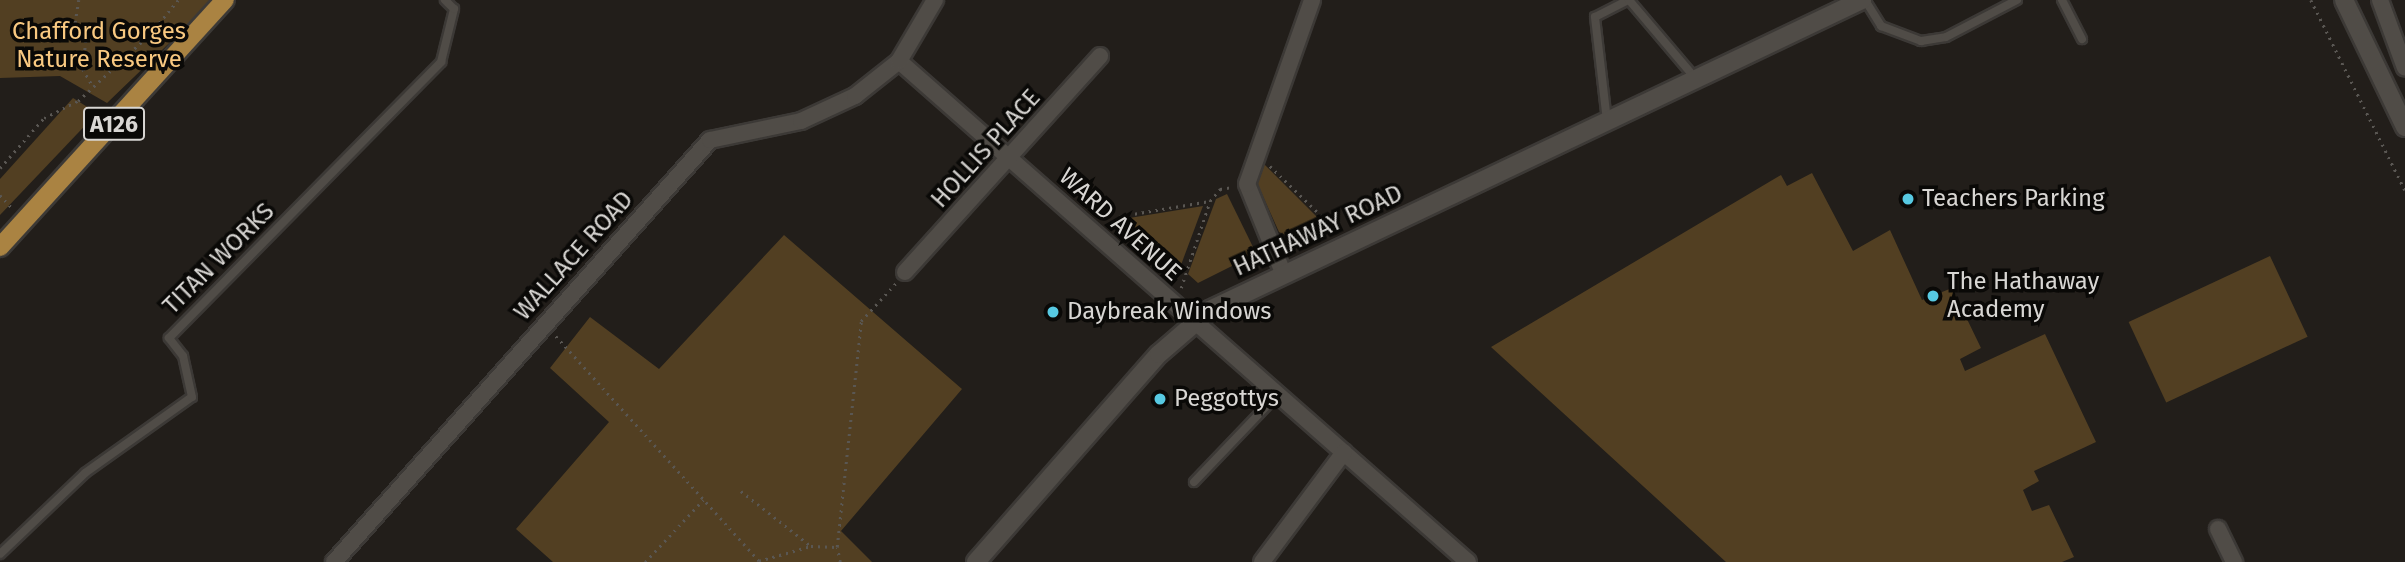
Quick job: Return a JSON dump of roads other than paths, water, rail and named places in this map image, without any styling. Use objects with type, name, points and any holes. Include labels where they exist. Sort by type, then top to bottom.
[{"type":"main road","name":"A126","points":[[0,247],[225,0]]},
{"type":"street","name":"WALLACE ROAD","points":[[334,561],[710,140],[815,116],[868,88],[899,61],[935,0]]},
{"type":"street","points":[[1284,275],[1247,184],[1255,151],[1312,0]]},
{"type":"street","name":"HATHAWAY ROAD","points":[[976,562],[1159,354],[1194,321],[1284,275],[1863,0]]},
{"type":"street","points":[[2344,0],[2405,127]]},
{"type":"street","points":[[2380,0],[2405,68]]},
{"type":"street","name":"HOLLIS PLACE","points":[[905,272],[1100,56]]},
{"type":"street","name":"WARD AVENUE","points":[[899,61],[1468,562]]},
{"type":"street","points":[[1262,562],[1344,453]]},
{"type":"street","points":[[2218,528],[2234,562]]},
{"type":"lane","name":"TITAN WORKS","points":[[0,554],[85,473],[192,397],[183,356],[169,338],[440,62],[454,9],[445,0]]},
{"type":"lane","points":[[1607,121],[1595,17],[1629,0],[1696,79]]},
{"type":"lane","points":[[1863,0],[1881,26],[1921,41],[1946,37],[2017,0]]},
{"type":"lane","points":[[2062,0],[2082,39]]},
{"type":"lane","points":[[1194,482],[1278,394]]},
{"type":"place","name":"Teachers Parking","points":[[1908,199]]},
{"type":"place","name":"The Hathaway Academy","points":[[1933,296]]},
{"type":"place","name":"Daybreak Windows","points":[[1053,312]]},
{"type":"place","name":"Peggottys","points":[[1160,399]]},
{"type":"park label","name":"Chafford Gorges Nature Reserve","points":[[99,46]]}]
